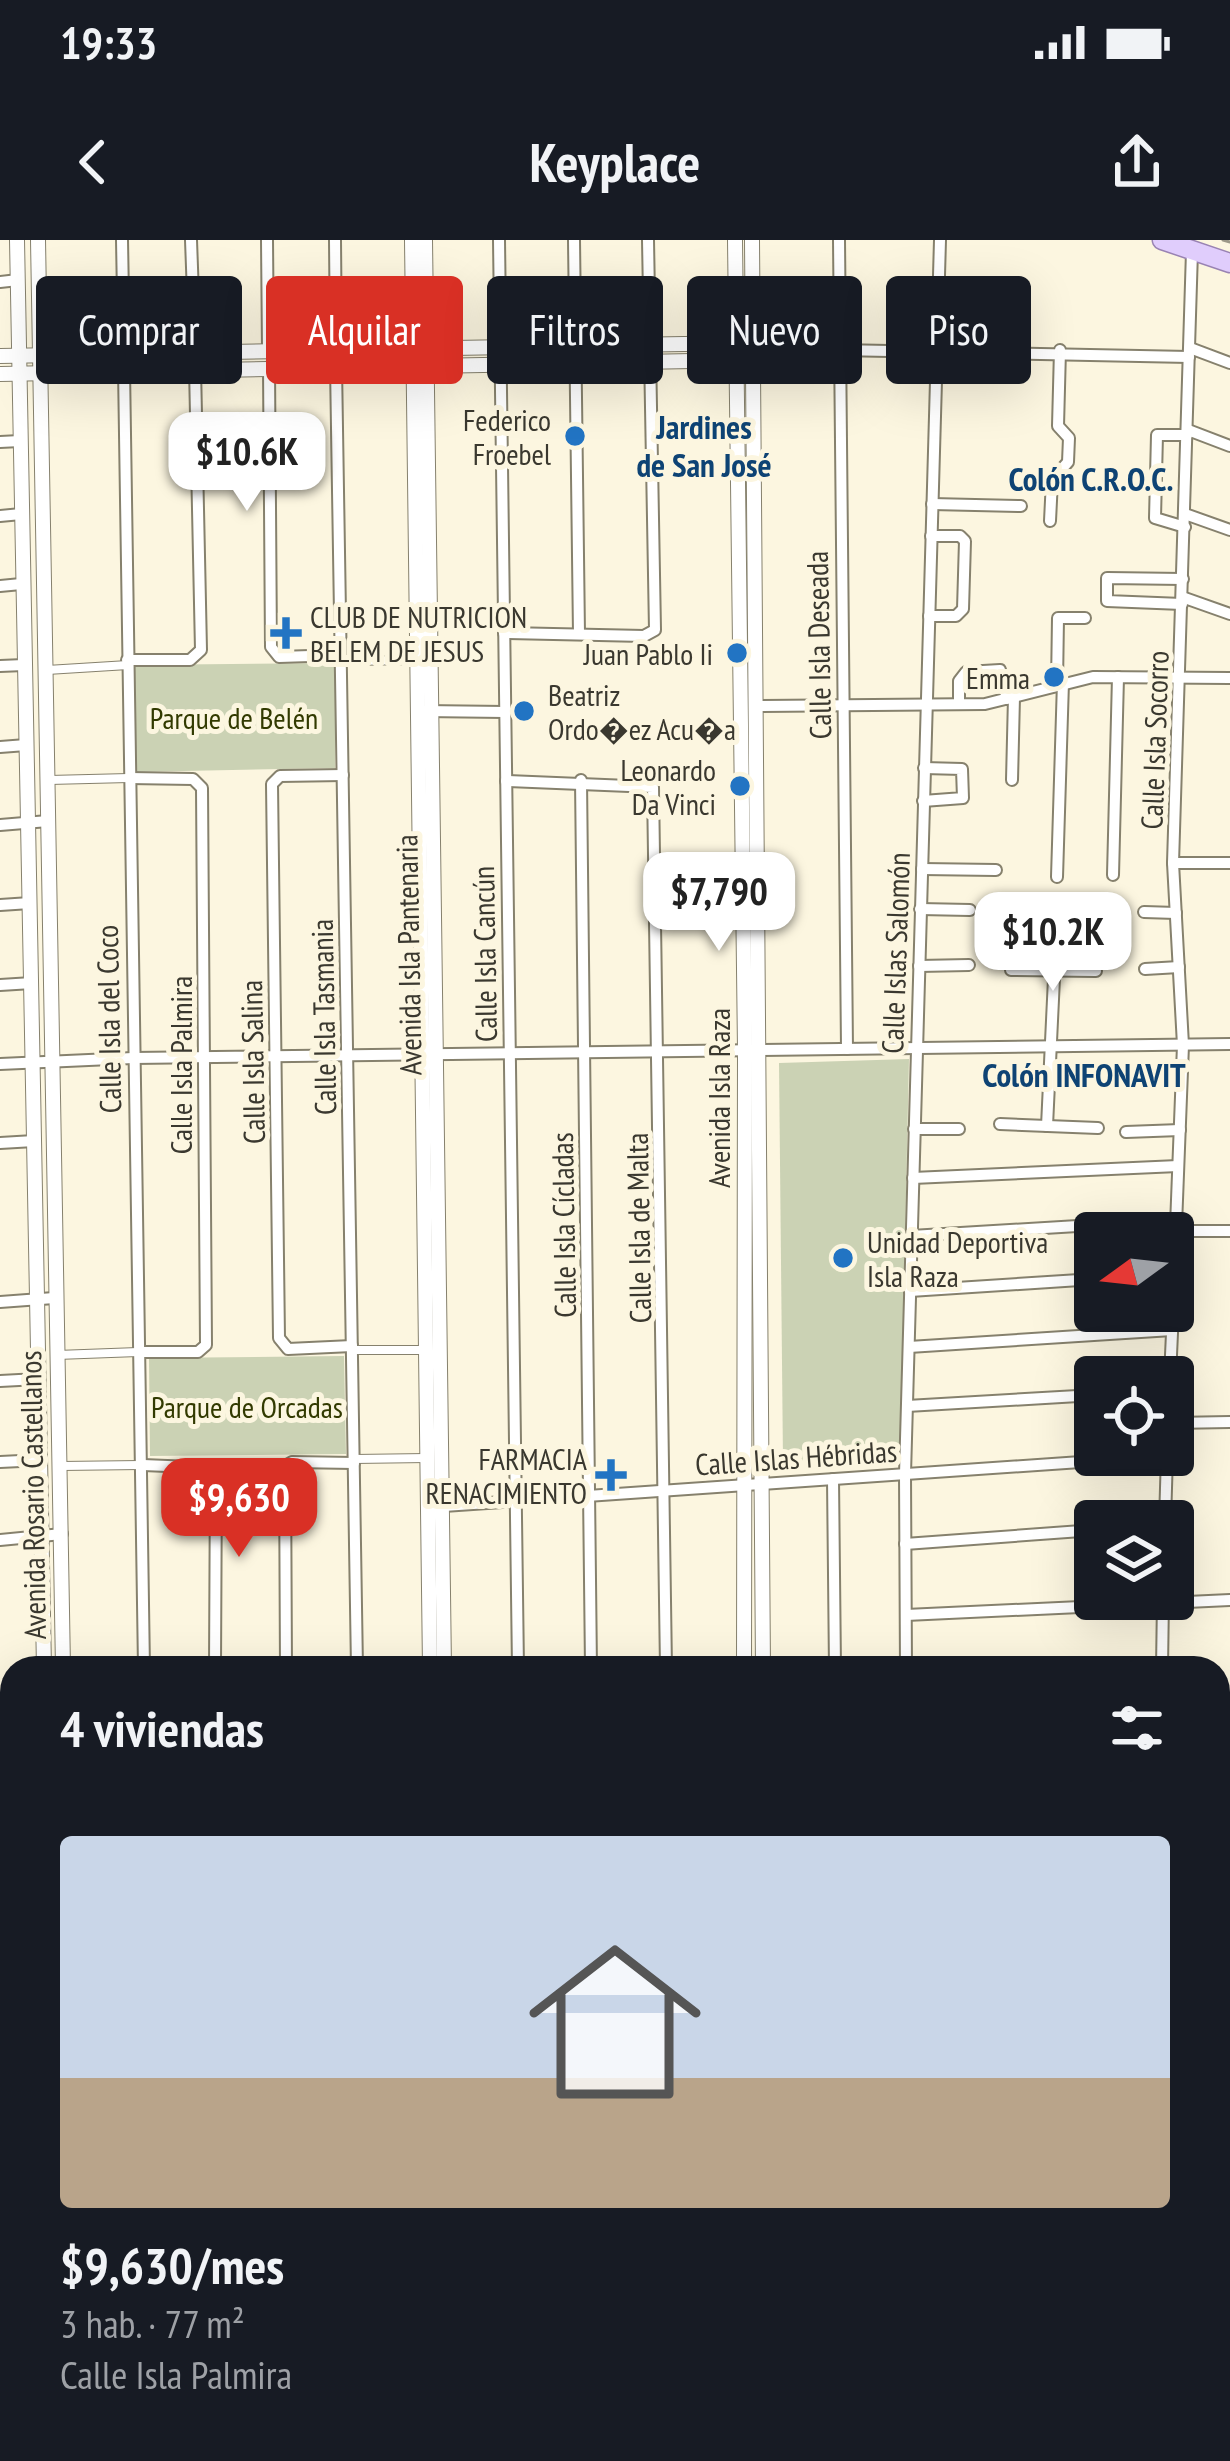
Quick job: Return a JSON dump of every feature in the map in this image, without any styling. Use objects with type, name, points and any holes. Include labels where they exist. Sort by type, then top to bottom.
[{"type":"main road","points":[[1162,240],[1230,263]]},
{"type":"street","name":"Avenida Rosario Castellanos","points":[[17,240],[44,1656]]},
{"type":"street","name":"Avenida Rosario Castellanos","points":[[38,240],[39,276]]},
{"type":"street","points":[[122,240],[123,276]]},
{"type":"street","points":[[191,240],[192,276]]},
{"type":"street","points":[[267,240],[267,276]]},
{"type":"street","points":[[335,240],[335,276]]},
{"type":"street","name":"Avenida Isla Pantenaria","points":[[412,240],[414,276]]},
{"type":"street","name":"Avenida Isla Pantenaria","points":[[423,276],[425,240]]},
{"type":"street","name":"Calle Isla Cancún","points":[[499,240],[499,276]]},
{"type":"street","points":[[574,240],[574,276]]},
{"type":"street","points":[[648,240],[649,276]]},
{"type":"street","name":"Avenida Isla Raza","points":[[735,240],[735,276]]},
{"type":"street","name":"Avenida Isla Raza","points":[[752,240],[753,276]]},
{"type":"street","name":"Calle Isla Deseada","points":[[839,240],[839,276]]},
{"type":"street","name":"Calle Islas Salomón","points":[[939,276],[940,240]]},
{"type":"street","name":"Calle Isla Socorro","points":[[1176,1212],[1183,1045],[1173,863],[1192,250]]},
{"type":"street","points":[[0,282],[18,280]]},
{"type":"street","points":[[1031,350],[1190,352],[1230,363]]},
{"type":"street","points":[[1050,521],[1052,480],[1068,462],[1069,438],[1058,426],[1060,350]]},
{"type":"street","points":[[0,356],[36,353]]},
{"type":"street","points":[[0,374],[36,370]]},
{"type":"street","name":"Avenida Rosario Castellanos","points":[[41,384],[63,1656]]},
{"type":"street","name":"Calle Isla del Coco","points":[[124,384],[144,1656]]},
{"type":"street","points":[[46,670],[197,657],[195,384]]},
{"type":"street","points":[[269,384],[273,654],[419,660]]},
{"type":"street","name":"Calle Isla Tasmania","points":[[336,384],[357,1656]]},
{"type":"street","name":"Avenida Isla Pantenaria","points":[[420,384],[419,660],[425,711]]},
{"type":"street","name":"Avenida Isla Pantenaria","points":[[420,384],[436,1506],[443,1656]]},
{"type":"street","name":"Calle Isla Cancún","points":[[500,384],[518,1656]]},
{"type":"street","points":[[575,384],[579,634]]},
{"type":"street","points":[[504,633],[651,636],[650,384]]},
{"type":"street","name":"Avenida Isla Raza","points":[[735,384],[745,1051],[762,1656]]},
{"type":"street","name":"Avenida Isla Raza","points":[[745,1656],[755,1485],[762,1050],[758,706],[762,384]]},
{"type":"street","name":"Calle Isla Deseada","points":[[839,384],[847,1049]]},
{"type":"street","name":"Calle Islas Salomón","points":[[906,1656],[905,1474],[936,384]]},
{"type":"street","points":[[1230,446],[1188,433],[1157,435],[1155,518],[1230,530]]},
{"type":"street","points":[[0,442],[20,441]]},
{"type":"street","points":[[932,504],[1021,506]]},
{"type":"street","points":[[0,515],[21,514]]},
{"type":"street","points":[[929,616],[956,616],[963,609],[965,542],[960,536],[932,536]]},
{"type":"street","points":[[1183,579],[1107,578],[1107,601],[1182,600],[1230,614]]},
{"type":"street","points":[[0,586],[21,584]]},
{"type":"street","points":[[1058,877],[1058,618],[1085,618]]},
{"type":"street","points":[[0,666],[24,664]]},
{"type":"street","points":[[959,704],[959,681],[966,673],[1000,670],[1011,698],[1012,781]]},
{"type":"street","points":[[758,706],[959,704],[1011,698],[1060,683],[1118,677],[1230,678]]},
{"type":"street","points":[[1113,875],[1118,677]]},
{"type":"street","points":[[425,711],[505,712]]},
{"type":"street","points":[[0,747],[26,745]]},
{"type":"street","points":[[923,801],[963,802],[964,786],[962,769],[924,768]]},
{"type":"street","name":"Calle Isla Salina","points":[[343,775],[274,778],[281,1346],[352,1348]]},
{"type":"street","points":[[47,780],[129,778]]},
{"type":"street","name":"Calle Isla Palmira","points":[[129,778],[200,781],[205,1057],[204,1349],[137,1352]]},
{"type":"street","points":[[506,781],[581,781]]},
{"type":"street","name":"Calle Isla de Malta","points":[[581,781],[653,787],[666,1656]]},
{"type":"street","name":"Calle Isla Cícladas","points":[[581,781],[592,1656]]},
{"type":"street","points":[[0,825],[48,820]]},
{"type":"street","points":[[1173,863],[1230,863]]},
{"type":"street","points":[[922,869],[996,870]]},
{"type":"street","points":[[0,905],[30,903]]},
{"type":"street","points":[[920,909],[970,910]]},
{"type":"street","points":[[1144,912],[1176,913]]},
{"type":"street","points":[[1021,914],[1095,915]]},
{"type":"street","points":[[1047,1126],[1057,915]]},
{"type":"street","points":[[919,966],[969,965]]},
{"type":"street","points":[[1145,969],[1179,967]]},
{"type":"street","points":[[1011,970],[1096,971]]},
{"type":"street","points":[[0,985],[32,982]]},
{"type":"street","points":[[0,1064],[133,1058],[1230,1045]]},
{"type":"street","name":"Avenida Isla Pantenaria","points":[[430,1054],[428,1458],[436,1506],[430,1656]]},
{"type":"street","points":[[1000,1124],[1098,1128]]},
{"type":"street","points":[[914,1129],[959,1129]]},
{"type":"street","points":[[1126,1132],[1180,1130]]},
{"type":"street","points":[[0,1143],[34,1142]]},
{"type":"street","points":[[913,1178],[1178,1166]]},
{"type":"street","points":[[1194,1228],[1230,1231]]},
{"type":"street","points":[[911,1236],[1074,1230]]},
{"type":"street","points":[[910,1291],[1074,1281]]},
{"type":"street","points":[[0,1302],[54,1298]]},
{"type":"street","points":[[909,1347],[1141,1332]]},
{"type":"street","points":[[352,1348],[427,1350]]},
{"type":"street","points":[[56,1355],[137,1352]]},
{"type":"street","points":[[0,1381],[38,1379]]},
{"type":"street","points":[[907,1406],[1074,1396]]},
{"type":"street","points":[[1194,1423],[1230,1422]]},
{"type":"street","points":[[286,1656],[286,1464],[428,1458]]},
{"type":"street","points":[[0,1462],[41,1460]]},
{"type":"street","name":"Calle Islas Hébridas","points":[[436,1506],[1074,1462]]},
{"type":"street","points":[[59,1466],[214,1465],[215,1656]]},
{"type":"street","points":[[833,1479],[835,1656]]},
{"type":"street","points":[[905,1544],[1074,1532]]},
{"type":"street","points":[[0,1540],[62,1534]]},
{"type":"street","points":[[1194,1600],[1230,1600]]},
{"type":"street","points":[[906,1615],[1074,1605]]},
{"type":"street","points":[[1162,1656],[1163,1620]]},
{"type":"street","points":[[1230,2307],[1230,2342]]},
{"type":"green space","name":"Parque de Belén","points":[[335,663],[335,768],[135,772],[133,665]]},
{"type":"green space","name":"Unidad Deportiva Isla Raza","points":[[909,1059],[900,1463],[783,1462],[779,1063]]},
{"type":"green space","name":"Parque de Orcadas","points":[[344,1356],[346,1454],[150,1456],[149,1358]]},
{"type":"tram line","points":[[1223,240],[1230,242]]},
{"type":"place","name":"Federico Froebel","points":[[575,436]]},
{"type":"place","name":"CLUB DE NUTRICION BELEM DE JESUS","points":[[286,633]]},
{"type":"place","name":"Juan Pablo Ii","points":[[737,653]]},
{"type":"place","name":"Emma","points":[[1054,677]]},
{"type":"place","name":"Beatriz Ordo�ez Acu�a","points":[[524,711]]},
{"type":"place","name":"Leonardo Da Vinci","points":[[740,786]]},
{"type":"place","name":"Unidad Deportiva Isla Raza","points":[[843,1258]]},
{"type":"place","name":"FARMACIA RENACIMIENTO","points":[[611,1475]]},
{"type":"district","name":"Jardines de San José","points":[[704,445]]},
{"type":"district","name":"Colón C.R.O.C.","points":[[1091,478]]},
{"type":"district","name":"Colón INFONAVIT","points":[[1084,1074]]}]
